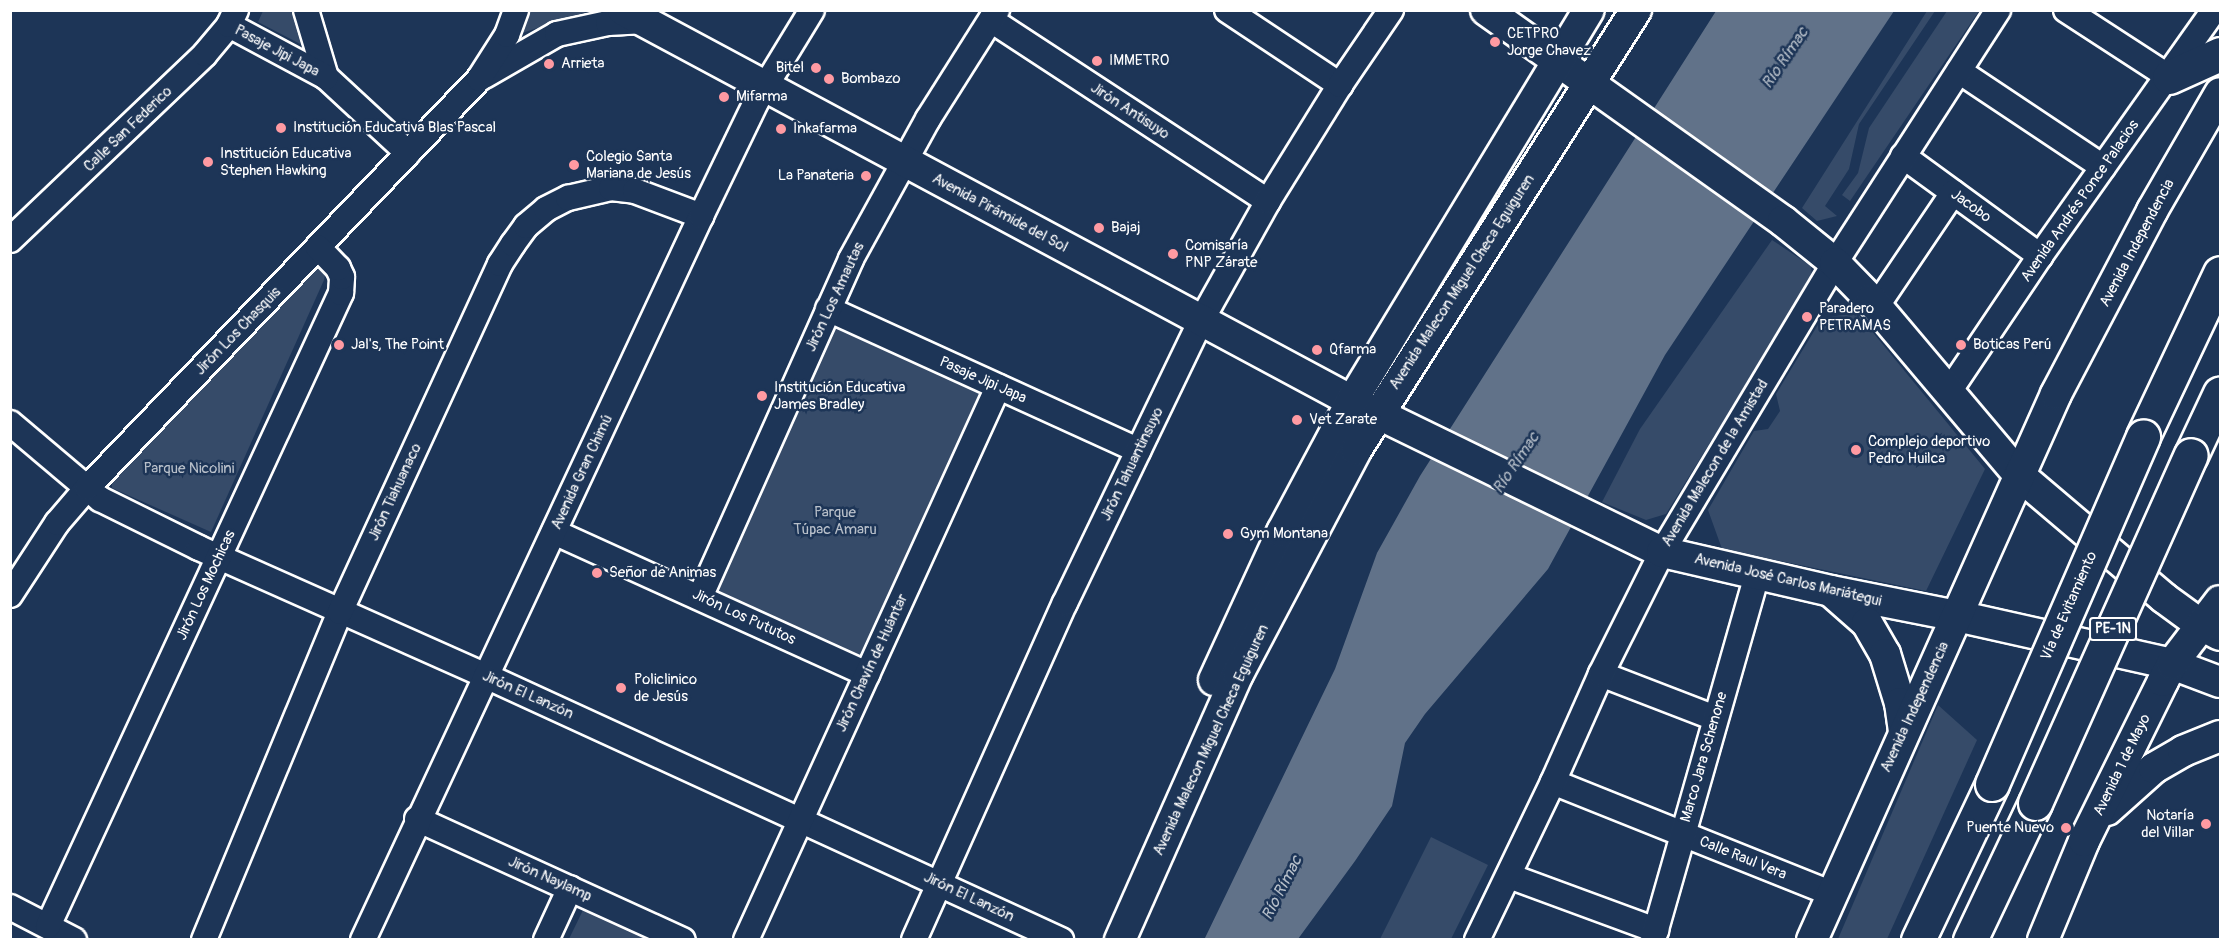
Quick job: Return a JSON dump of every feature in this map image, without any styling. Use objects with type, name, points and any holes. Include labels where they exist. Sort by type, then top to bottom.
[{"type":"highway","points":[[2169,77],[2220,54]]},
{"type":"highway","name":"Vía de Evitamiento","points":[[1918,939],[1992,784],[2144,436],[2220,273]]},
{"type":"highway","name":"PE-1N","points":[[1970,939],[2035,803],[2220,393]]},
{"type":"main road","points":[[1486,10],[1783,221],[1835,263],[1876,307],[2019,474],[2164,598],[2211,630]]},
{"type":"main road","name":"Avenida Malecon Miguel Checa Eguiguren","points":[[1120,939],[1238,674],[1377,413],[1464,216],[1589,10]]},
{"type":"main road","name":"Avenida Malecon Miguel Checa Eguiguren","points":[[1099,939],[1282,532],[1377,413],[1598,88],[1636,10]]},
{"type":"main road","name":"Avenida Pirámide del Sol","points":[[632,16],[1377,413]]},
{"type":"main road","name":"Avenida Independencia","points":[[1812,939],[2056,394],[2152,211],[2220,93]]},
{"type":"main road","name":"Avenida José Carlos Mariátegui","points":[[1377,413],[1662,552],[1831,591],[1957,616],[2172,664],[2220,682]]},
{"type":"main road","points":[[1831,591],[1867,623],[1885,654],[1900,703],[1904,731]]},
{"type":"main road","name":"Avenida 1 de Mayo","points":[[2043,939],[2084,842],[2172,664],[2211,630],[2220,601]]},
{"type":"main road","points":[[2084,842],[2112,806],[2154,768],[2183,751],[2220,736]]},
{"type":"street","points":[[306,10],[326,77]]},
{"type":"street","name":"Jirón Los Chasquis","points":[[10,595],[57,523],[87,488],[479,79],[507,35],[516,10]]},
{"type":"street","name":"Avenida Gran Chimú","points":[[363,939],[417,819],[701,216],[765,86],[812,10]]},
{"type":"street","points":[[1227,10],[1340,84]]},
{"type":"street","name":"Jirón Tahuantinsuyo","points":[[914,939],[1065,603],[1201,321],[1268,201],[1340,84],[1391,10]]},
{"type":"street","name":"Avenida Malecon de la Amistad","points":[[1477,939],[1554,782],[1601,674],[1662,552],[1835,263],[1998,10]]},
{"type":"street","points":[[2066,10],[2169,77]]},
{"type":"street","name":"Avenida Andrés Ponce Palacios","points":[[1948,393],[2040,256],[2169,77],[2214,10]]},
{"type":"street","name":"Jirón Los Amautas","points":[[700,597],[856,250],[904,161],[994,15]]},
{"type":"street","name":"Jirón Antisuyo","points":[[994,15],[1268,201]]},
{"type":"street","name":"Jirón Los Chasquis","points":[[479,79],[557,34],[632,16]]},
{"type":"street","name":"Pasaje Jipi Japa","points":[[232,18],[326,77],[408,153]]},
{"type":"street","name":"Calle San Federico","points":[[10,240],[205,54],[232,18]]},
{"type":"street","points":[[1959,71],[2103,167]]},
{"type":"street","name":"Jacobo","points":[[1903,156],[2040,256]]},
{"type":"street","name":"Jirón Tiahuanaco","points":[[204,939],[340,612],[500,264],[526,225],[546,209],[568,198],[611,188],[635,191],[701,216]]},
{"type":"street","points":[[1876,307],[1953,193]]},
{"type":"street","name":"Jirón Los Mochicas","points":[[48,926],[341,293],[342,277],[338,268],[318,247]]},
{"type":"street","name":"Pasaje Jipi Japa","points":[[828,309],[1138,450]]},
{"type":"street","name":"Jirón Chavín de Huántar","points":[[746,939],[998,387]]},
{"type":"street","name":"Jirón El Lanzón","points":[[10,423],[100,499],[219,557],[486,676],[1061,939]]},
{"type":"street","name":"Jirón Los Pututos","points":[[554,532],[867,674]]},
{"type":"street","name":"Marco Jara Schenone","points":[[1654,934],[1757,574]]},
{"type":"street","points":[[1601,674],[1715,718]]},
{"type":"street","name":"Calle Raul Vera","points":[[1554,782],[1831,893]]},
{"type":"street","name":"Jirón Naylamp","points":[[417,819],[683,939]]},
{"type":"street","points":[[1509,876],[1654,934]]},
{"type":"street","points":[[546,939],[570,888]]},
{"type":"street","points":[[10,908],[74,939]]},
{"type":"green space","points":[[263,11],[296,11],[310,49],[258,22]]},
{"type":"green space","points":[[520,11],[589,11],[516,35]]},
{"type":"green space","points":[[1927,11],[1935,11],[1859,124],[1849,169],[1825,206],[1837,216],[1817,221],[1802,208]]},
{"type":"green space","points":[[1947,11],[1979,11],[1850,201],[1842,195],[1858,173],[1869,128]]},
{"type":"green space","points":[[1772,240],[1811,266],[1812,277],[1666,514],[1646,520],[1602,502],[1640,429]]},
{"type":"green space","name":"Parque Nicolini","points":[[319,265],[326,270],[324,280],[211,532],[112,488],[112,481],[312,269]]},
{"type":"green space","name":"Complejo deportivo Pedro Huilca","points":[[1857,313],[1985,469],[1926,591],[1722,549],[1708,510],[1754,431],[1768,429],[1780,411],[1776,394],[1822,318]]},
{"type":"green space","name":"Parque Túpac Amaru","points":[[836,324],[983,390],[860,660],[713,594]]},
{"type":"green space","points":[[1938,705],[1977,740],[1887,939],[1838,939]]},
{"type":"green space","points":[[1431,837],[1488,865],[1451,939],[1380,939]]},
{"type":"green space","points":[[584,908],[650,939],[569,939]]},
{"type":"water","name":"Río Rímac","points":[[1716,11],[1894,11],[1665,355],[1548,569],[1425,714],[1405,743],[1392,806],[1298,939],[1204,940],[1335,669],[1377,553],[1420,476]]},
{"type":"place","name":"CETPRO Jorge Chavez","points":[[1495,42]]},
{"type":"place","name":"IMMETRO","points":[[1097,61]]},
{"type":"place","name":"Arrieta","points":[[549,64]]},
{"type":"place","name":"Bitel","points":[[816,68]]},
{"type":"place","name":"Bombazo","points":[[829,79]]},
{"type":"place","name":"Mifarma","points":[[724,97]]},
{"type":"place","name":"Institución Educativa Blas Pascal","points":[[281,128]]},
{"type":"place","name":"Inkafarma","points":[[781,129]]},
{"type":"place","name":"Institución Educativa Stephen Hawking","points":[[208,162]]},
{"type":"place","name":"Colegio Santa Mariana de Jesús","points":[[574,165]]},
{"type":"place","name":"La Panateria","points":[[866,176]]},
{"type":"place","name":"Bajaj","points":[[1099,228]]},
{"type":"place","name":"Comisaría PNP Zárate","points":[[1173,254]]},
{"type":"place","name":"Paradero PETRAMAS","points":[[1807,317]]},
{"type":"place","name":"Jal's, The Point","points":[[339,345]]},
{"type":"place","name":"Boticas Perú","points":[[1961,345]]},
{"type":"place","name":"Qfarma","points":[[1317,350]]},
{"type":"place","name":"Institución Educativa James Bradley","points":[[762,396]]},
{"type":"place","name":"Vet Zarate","points":[[1297,420]]},
{"type":"place","name":"Complejo deportivo Pedro Huilca","points":[[1856,450]]},
{"type":"place","name":"Gym Montana","points":[[1228,534]]},
{"type":"place","name":"Señor de Animas","points":[[597,573]]},
{"type":"place","name":"Policlinico de Jesús","points":[[621,688]]},
{"type":"place","name":"Notaría del Villar","points":[[2206,824]]},
{"type":"place","name":"Puente Nuevo","points":[[2066,828]]}]
